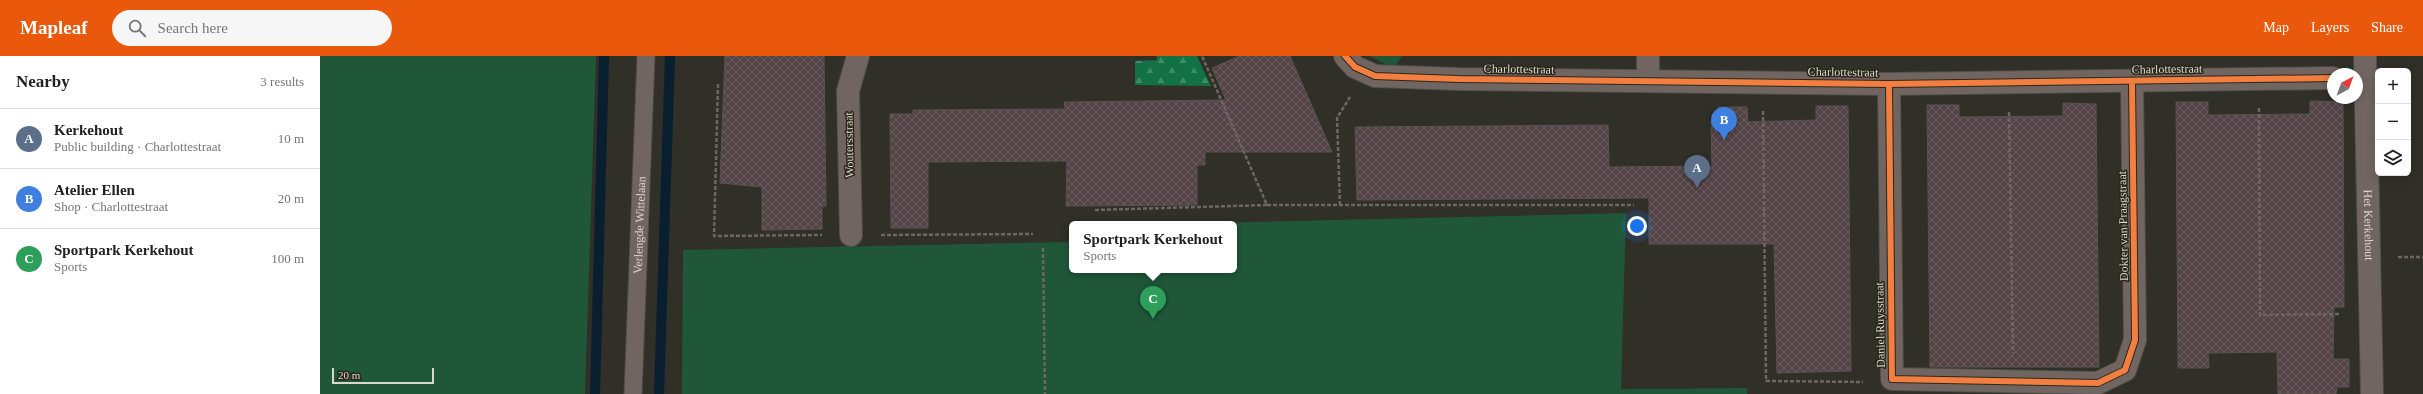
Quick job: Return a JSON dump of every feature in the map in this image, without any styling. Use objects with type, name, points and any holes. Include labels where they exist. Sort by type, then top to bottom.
[{"type":"street","name":"Woutersstraat","points":[[851,235],[848,91],[858,56]]},
{"type":"street","points":[[1648,56],[1648,81]]},
{"type":"street","name":"Charlottestraat","points":[[1355,65],[1375,76],[1458,79],[1889,84],[2327,78]]},
{"type":"street","name":"Dokter van Praagstraat","points":[[2125,370],[2135,340],[2132,81]]},
{"type":"street","name":"Daniel Ruysstraat","points":[[1889,84],[1892,379],[2098,383],[2125,370]]},
{"type":"street","name":"Het Kerkehout","points":[[2363,97],[2371,314],[2372,394]]},
{"type":"lane","name":"Verlengde Wittelaan","points":[[633,394],[646,56]]},
{"type":"path","points":[[1202,56],[1267,205]]},
{"type":"path","points":[[1340,205],[1337,118],[1355,65]]},
{"type":"path","points":[[2258,79],[2260,315],[2371,314]]},
{"type":"path","points":[[1762,82],[1766,381],[1860,383],[1892,379]]},
{"type":"path","points":[[2009,82],[2013,382]]},
{"type":"path","points":[[1095,210],[1267,205],[1634,205]]},
{"type":"path","points":[[1042,248],[1045,394]]},
{"type":"green space","points":[[320,56],[596,56],[585,394],[320,394]]},
{"type":"green space","points":[[1157,56],[1197,56],[1211,86],[1135,85],[1135,61],[1157,60]]},
{"type":"green space","points":[[1370,56],[1402,56],[1396,65],[1386,64]]},
{"type":"green space","points":[[1626,213],[1621,389],[1747,388],[1747,394],[682,394],[683,250],[1068,242],[1069,240],[1069,273],[1237,273],[1237,222]]},
{"type":"building","points":[[725,56],[824,56],[826,206],[822,207],[822,229],[762,230],[762,187],[720,183]]},
{"type":"building","points":[[1240,56],[1290,56],[1332,152],[1205,152],[1205,165],[1197,165],[1197,205],[1066,206],[1067,161],[928,162],[928,228],[891,228],[890,114],[913,114],[913,110],[1065,109],[1064,102],[1226,100],[1212,68]]},
{"type":"building","points":[[2310,101],[2327,102],[2327,104],[2343,104],[2344,307],[2334,307],[2333,359],[2349,359],[2349,387],[2337,387],[2336,394],[2278,394],[2277,352],[2208,353],[2209,368],[2178,368],[2176,102],[2208,102],[2208,115],[2310,114]]},
{"type":"building","points":[[2063,103],[2096,104],[2099,367],[1930,367],[1927,105],[1959,105],[1959,117],[2063,116]]},
{"type":"building","points":[[1816,106],[1848,106],[1851,371],[1777,373],[1774,244],[1649,244],[1649,198],[1357,200],[1355,127],[1608,125],[1609,167],[1712,166],[1711,121],[1718,121],[1718,107],[1747,107],[1748,122],[1816,120]]},
{"type":"waterway","points":[[595,394],[604,56]]},
{"type":"waterway","points":[[659,394],[670,56]]},
{"type":"cycle path","points":[[1345,56],[1355,67],[1375,76],[1458,79],[1889,84],[2327,78]]},
{"type":"cycle path","points":[[1889,84],[1892,379],[2098,383],[2125,370],[2135,340],[2132,81]]},
{"type":"place","name":"Atelier Ellen","points":[[1724,140]]},
{"type":"place","name":"Kerkehout","points":[[1697,188]]},
{"type":"place","name":"Sportpark Kerkehout","points":[[1153,319]]}]
